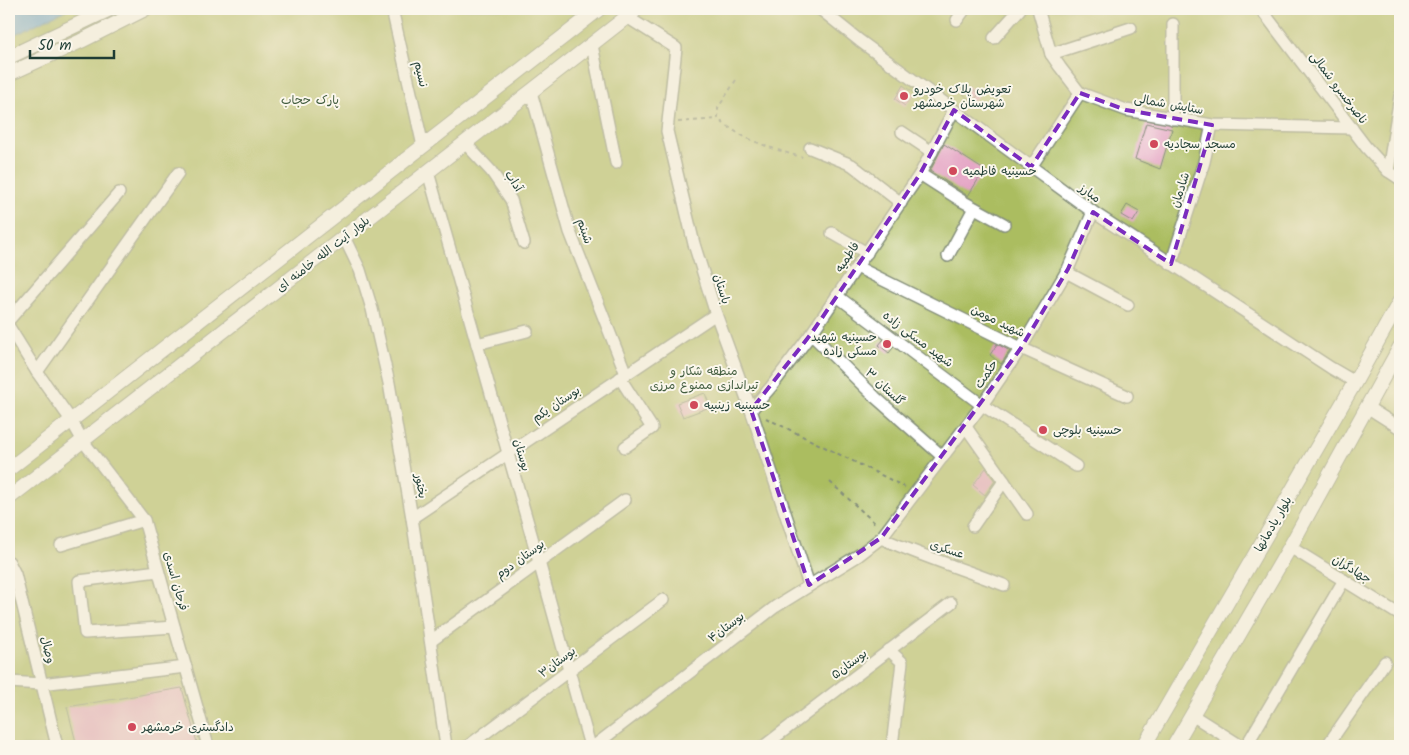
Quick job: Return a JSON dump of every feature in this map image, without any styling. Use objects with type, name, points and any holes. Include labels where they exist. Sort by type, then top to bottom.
[{"type":"main road","points":[[9,57],[110,9]]},
{"type":"main road","points":[[9,74],[145,9]]},
{"type":"main road","name":"بلوار آیت الله خامنه ای","points":[[9,469],[599,9]]},
{"type":"main road","name":"بلوار آیت الله خامنه ای","points":[[9,498],[632,13]]},
{"type":"main road","name":"بلوار یادمانها","points":[[1144,746],[1400,301]]},
{"type":"main road","name":"بلوار یادمانها","points":[[1174,746],[1290,547],[1400,347]]},
{"type":"street","name":"نسیم","points":[[392,9],[423,146]]},
{"type":"street","name":"مبارز","points":[[820,9],[860,41],[1093,212],[1355,382]]},
{"type":"street","points":[[957,20],[965,9]]},
{"type":"street","points":[[994,38],[1020,9]]},
{"type":"street","points":[[1031,167],[1080,94],[1051,54],[1038,9]]},
{"type":"street","name":"ناصرخسرو شمالی","points":[[1260,9],[1366,147],[1388,171],[1400,178]]},
{"type":"street","name":"باستان","points":[[632,13],[676,48],[667,131],[694,244],[809,586]]},
{"type":"street","points":[[1173,24],[1173,118]]},
{"type":"street","points":[[1051,54],[1131,28]]},
{"type":"street","points":[[592,45],[616,163]]},
{"type":"street","name":"شبنم","points":[[530,92],[570,232],[623,376],[652,428],[625,447]]},
{"type":"street","name":"ستایش شمالی","points":[[1080,94],[1126,110],[1212,125],[1352,128]]},
{"type":"street","points":[[1388,171],[1400,96]]},
{"type":"street","name":"فاطمیه","points":[[751,410],[771,387],[838,296],[920,174],[954,110]]},
{"type":"street","name":"شادمان","points":[[1171,264],[1204,162],[1212,125]]},
{"type":"street","points":[[902,132],[932,152]]},
{"type":"street","name":"آداب","points":[[466,143],[491,171],[511,200],[524,242]]},
{"type":"street","points":[[810,148],[852,165],[900,203]]},
{"type":"street","name":"بوستان","points":[[428,172],[569,671],[592,746]]},
{"type":"street","points":[[37,372],[178,173]]},
{"type":"street","points":[[920,174],[974,208],[1004,224]]},
{"type":"street","points":[[9,320],[119,193]]},
{"type":"street","points":[[948,256],[974,208]]},
{"type":"street","name":"حکمت","points":[[883,535],[966,427],[1020,348],[1066,272],[1093,212]]},
{"type":"street","points":[[832,233],[867,253]]},
{"type":"street","name":"بختور","points":[[344,237],[360,270],[372,309],[389,383],[412,518],[446,746]]},
{"type":"street","name":"شهید مومن","points":[[858,266],[1020,348],[1127,396]]},
{"type":"street","points":[[1066,272],[1128,305]]},
{"type":"street","name":"شهید مسکی زاده","points":[[838,296],[982,405],[1076,466]]},
{"type":"street","name":"بوستان یکم","points":[[412,518],[716,314]]},
{"type":"street","points":[[9,327],[37,372],[71,420]]},
{"type":"street","points":[[477,344],[527,331]]},
{"type":"street","name":"گلستان ۳","points":[[810,334],[875,397],[943,457]]},
{"type":"street","points":[[1367,407],[1400,428]]},
{"type":"street","name":"فرحان اسدی","points":[[71,420],[83,440],[144,520],[208,746]]},
{"type":"street","points":[[966,427],[1027,514]]},
{"type":"street","points":[[974,526],[1004,481]]},
{"type":"street","name":"بوستان دوم","points":[[431,641],[625,500]]},
{"type":"street","points":[[61,545],[144,520]]},
{"type":"street","name":"بوستان۴","points":[[592,746],[775,607],[859,555],[883,535]]},
{"type":"street","name":"عسکری","points":[[883,535],[914,553],[1004,585]]},
{"type":"street","name":"جهادگران","points":[[1290,547],[1400,615]]},
{"type":"street","name":"وصال","points":[[9,562],[15,574],[58,746]]},
{"type":"street","points":[[158,571],[79,581],[85,633],[174,627]]},
{"type":"street","points":[[1246,746],[1344,580]]},
{"type":"street","name":"بوستان۳","points":[[468,746],[663,600]]},
{"type":"street","name":"بوستان۵","points":[[764,746],[951,603]]},
{"type":"street","points":[[889,650],[902,662],[892,746]]},
{"type":"street","points":[[1327,746],[1385,662]]},
{"type":"street","points":[[9,682],[42,684],[186,667]]},
{"type":"street","points":[[1192,716],[1241,746]]},
{"type":"path","points":[[718,119],[718,108],[736,80]]},
{"type":"path","points":[[668,123],[718,119],[731,130],[763,146],[800,157]]},
{"type":"path","points":[[751,410],[916,492]]},
{"type":"path","points":[[830,482],[883,535]]},
{"type":"highlighted area","points":[[1080,93],[1126,110],[1212,125],[1171,264],[1093,212],[1068,269],[1021,348],[881,538],[809,585],[751,410],[811,334],[920,174],[954,110],[1031,167]]},
{"type":"green space","name":"منطقه شکار و تیراندازی ممنوع مرزی","points":[[9,9],[1400,9],[1400,746],[9,746]]},
{"type":"water","points":[[9,9],[68,9],[9,37]]},
{"type":"building","name":"تعویض پلاک خودرو شهرستان خرمشهر","points":[[903,85],[915,94],[905,106],[895,99]]},
{"type":"building","points":[[968,86],[979,94],[973,102],[963,94]]},
{"type":"building","name":"مسجد سجادیه","points":[[1146,123],[1172,129],[1160,169],[1135,159]]},
{"type":"building","name":"حسینیه فاطمیه","points":[[944,144],[984,170],[968,196],[930,171]]},
{"type":"building","points":[[1127,205],[1139,212],[1133,222],[1121,215]]},
{"type":"building","points":[[883,340],[893,348],[889,353],[879,345]]},
{"type":"building","points":[[997,344],[1010,351],[1001,364],[990,355]]},
{"type":"building","name":"حسینیه زینبیه","points":[[705,393],[710,407],[683,417],[677,403]]},
{"type":"building","points":[[986,468],[995,481],[985,495],[973,485]]},
{"type":"building","name":"دادگستری خرمشهر","points":[[182,688],[198,746],[77,746],[67,707]]},
{"type":"place","name":"تعویض پلاک خودرو شهرستان خرمشهر","points":[[904,96]]},
{"type":"place","name":"مسجد سجادیه","points":[[1154,144]]},
{"type":"place","name":"حسینیه فاطمیه","points":[[953,171]]},
{"type":"place","name":"حسینیه شهید مسکی زاده","points":[[887,344]]},
{"type":"place","name":"حسینیه زینبیه","points":[[694,405]]},
{"type":"place","name":"حسینیه بلوچی","points":[[1043,430]]},
{"type":"place","name":"دادگستری خرمشهر","points":[[132,727]]},
{"type":"park label","name":"پارک حجاب","points":[[310,100]]}]
